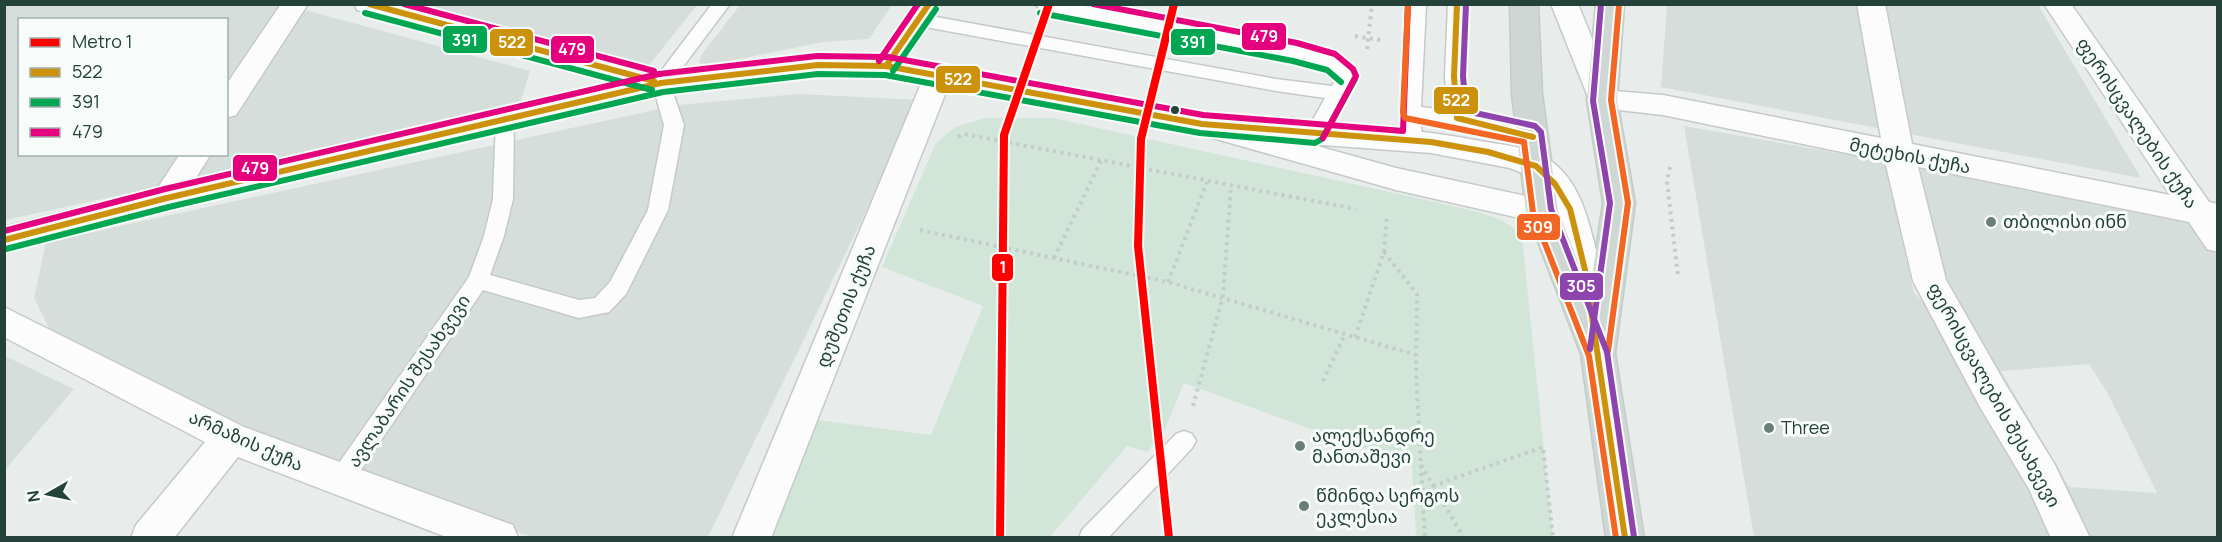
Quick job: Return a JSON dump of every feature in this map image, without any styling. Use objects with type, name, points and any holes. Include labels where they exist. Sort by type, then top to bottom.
[{"type":"main road","points":[[1524,4],[1527,94],[1542,211],[1598,354],[1625,537]]},
{"type":"main road","points":[[1598,354],[1619,203],[1602,99],[1610,4]]},
{"type":"street","points":[[228,105],[295,4]]},
{"type":"street","points":[[366,4],[661,83]]},
{"type":"street","points":[[1564,4],[1602,99]]},
{"type":"street","name":"ფერისცვალების შესახვევი","points":[[1871,4],[1899,154],[1930,281],[1993,396],[2042,477],[2072,537]]},
{"type":"street","name":"ფერისცვალების ქუჩა","points":[[2057,4],[2207,214],[2217,240]]},
{"type":"street","points":[[886,66],[924,12]]},
{"type":"street","points":[[4,240],[167,198],[661,83],[748,71],[818,65],[886,66],[1202,124],[1315,134],[1412,127],[1488,152],[1534,150],[1570,208],[1585,270],[1598,354]]},
{"type":"street","name":"დუშეთის ქუჩა","points":[[751,537],[882,220],[939,74]]},
{"type":"street","name":"მეტეხის ქუჩა","points":[[1602,99],[1663,105],[2207,214]]},
{"type":"street","points":[[1202,124],[1350,168],[1542,211]]},
{"type":"street","points":[[167,198],[195,156]]},
{"type":"street","name":"არმაზის ქუჩა","points":[[4,321],[231,438],[340,481],[499,537]]},
{"type":"street","points":[[150,537],[231,438]]},
{"type":"lane","points":[[661,83],[722,4]]},
{"type":"lane","points":[[1042,4],[1295,52],[1331,62],[1347,75],[1315,134]]},
{"type":"lane","points":[[1418,4],[1412,127],[1456,118],[1534,150]]},
{"type":"lane","points":[[1456,118],[1454,76],[1457,4]]},
{"type":"lane","points":[[924,12],[1276,85],[1337,93]]},
{"type":"lane","name":"ავლაბარის შესახვევი","points":[[478,280],[579,309],[601,306],[612,294],[658,210],[674,124],[661,83]]},
{"type":"lane","name":"ავლაბარის შესახვევი","points":[[340,481],[478,280],[494,236],[502,199],[505,119]]},
{"type":"lane","points":[[1090,537],[1184,441]]},
{"type":"path","points":[[1347,75],[1366,57],[1372,4]]},
{"type":"path","points":[[964,134],[1365,211]]},
{"type":"path","points":[[1054,258],[1102,159]]},
{"type":"path","points":[[1670,166],[1667,182],[1678,276]]},
{"type":"path","points":[[1168,282],[1207,182]]},
{"type":"path","points":[[1184,441],[1223,296],[1231,186]]},
{"type":"path","points":[[1376,213],[1398,217]]},
{"type":"path","points":[[1355,337],[1384,252],[1387,215]]},
{"type":"path","points":[[882,220],[1168,282],[1223,296],[1416,355]]},
{"type":"path","points":[[1384,252],[1417,294],[1416,355],[1425,537]]},
{"type":"path","points":[[1323,381],[1345,334]]},
{"type":"path","points":[[1433,486],[1543,447],[1552,537]]},
{"type":"path","points":[[1420,464],[1464,537]]},
{"type":"shaded area","points":[[4,5],[308,5],[305,10],[530,71],[518,109],[5,220]]},
{"type":"shaded area","points":[[423,5],[697,5],[646,69]]},
{"type":"shaded area","points":[[740,5],[892,5],[869,39],[823,42],[710,65],[699,63],[702,54]]},
{"type":"shaded area","points":[[1667,5],[2038,5],[2141,178],[1661,87]]},
{"type":"shaded area","points":[[799,94],[920,100],[708,537],[531,537],[245,427],[52,334],[34,298],[46,242],[678,105]]},
{"type":"shaded area","points":[[1684,126],[1884,161],[1914,293],[1939,316],[2043,515],[2050,537],[1754,537]]},
{"type":"shaded area","points":[[1922,169],[2196,225],[2217,255],[2217,537],[2087,537],[1956,306],[1914,179]],"holes":[[[2089,364],[2108,394],[2157,493],[2069,487],[2001,371]]]},
{"type":"shaded area","points":[[5,356],[74,389],[5,470]]},
{"type":"green space","points":[[985,118],[1053,118],[1476,211],[1497,218],[1515,229],[1522,237],[1553,537],[1416,537],[1412,466],[1184,383],[1158,446],[1152,444],[1148,452],[1127,446],[1050,537],[765,538],[818,420],[931,435],[983,306],[882,267],[936,143],[955,127]]},
{"type":"metro line","name":"1","points":[[1000,538],[1004,135],[1049,4]]},
{"type":"metro line","name":"1","points":[[1169,538],[1138,246],[1141,139],[1174,4]]},
{"type":"transit line","name":"522","points":[[369,4],[654,81]]},
{"type":"transit line","name":"479","points":[[404,4],[654,71]]},
{"type":"transit line","name":"479","points":[[879,61],[918,4]]},
{"type":"transit line","name":"522","points":[[886,66],[929,4]]},
{"type":"transit line","name":"479","points":[[1093,4],[1297,43],[1335,54],[1353,69],[1356,76],[1323,138]]},
{"type":"transit line","name":"479","points":[[4,231],[165,189],[659,74],[817,56],[888,57],[1203,115],[1403,131],[1408,4]]},
{"type":"transit line","name":"309","points":[[1408,4],[1403,112],[1405,118],[1524,142],[1533,213],[1589,356],[1616,538]]},
{"type":"transit line","name":"522","points":[[1457,4],[1454,76],[1457,118],[1533,137]]},
{"type":"transit line","name":"305","points":[[1466,4],[1463,76],[1466,111],[1535,126],[1541,132],[1551,209],[1607,352],[1634,537]]},
{"type":"transit line","name":"305","points":[[1590,349],[1610,203],[1593,101],[1601,4]]},
{"type":"transit line","name":"309","points":[[1608,351],[1628,203],[1611,100],[1619,5]]},
{"type":"transit line","name":"391","points":[[893,71],[936,9]]},
{"type":"transit line","name":"391","points":[[365,13],[652,90]]},
{"type":"transit line","name":"391","points":[[1040,13],[1293,61],[1327,70],[1341,82]]},
{"type":"transit line","name":"522","points":[[4,240],[167,198],[661,83],[818,65],[886,66],[1202,124],[1431,142],[1488,152],[1536,166],[1555,184],[1570,209],[1585,270],[1625,538]]},
{"type":"transit line","name":"391","points":[[6,249],[169,207],[663,92],[818,74],[885,75],[1200,133],[1315,143],[1322,139],[1355,79]]},
{"type":"place","name":"თბილისი ინნ","points":[[1991,222]]},
{"type":"place","name":"Three","points":[[1769,428]]},
{"type":"place","name":"ალექსანდრე მანთაშევი","points":[[1300,446]]},
{"type":"place","name":"წმინდა სერგოს ეკლესია","points":[[1304,506]]}]
